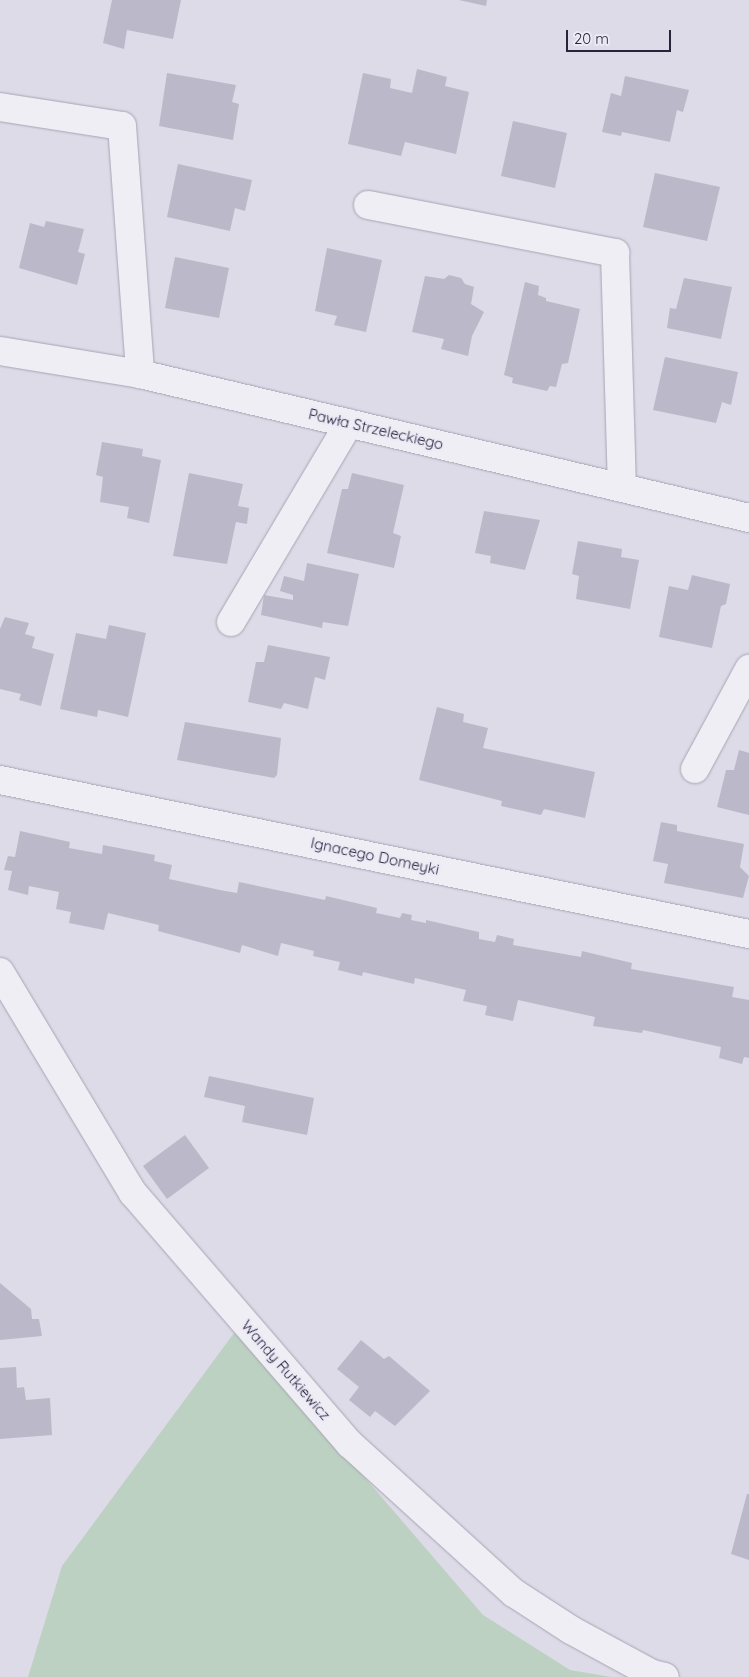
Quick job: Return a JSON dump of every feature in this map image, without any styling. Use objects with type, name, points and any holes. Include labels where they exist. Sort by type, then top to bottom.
[{"type":"street","points":[[0,107],[122,126],[140,374]]},
{"type":"street","points":[[368,205],[615,254],[622,488]]},
{"type":"street","name":"Pawła Strzeleckiego","points":[[0,351],[140,374],[749,518]]},
{"type":"street","points":[[231,622],[349,423]]},
{"type":"street","points":[[695,769],[749,669]]},
{"type":"street","name":"Ignacego Domeyki","points":[[0,780],[749,934]]},
{"type":"street","name":"Wandy Rutkiewicz","points":[[0,972],[133,1192],[350,1444],[514,1593],[571,1630],[652,1674],[664,1677]]},
{"type":"green space","points":[[237,1329],[483,1615],[570,1670],[611,1677],[28,1677],[62,1566]]},
{"type":"building","points":[[112,0],[181,0],[173,39],[127,30],[124,49],[103,43]]},
{"type":"building","points":[[459,0],[487,0],[486,6]]},
{"type":"building","points":[[417,69],[447,77],[445,86],[469,92],[456,154],[405,142],[401,156],[348,144],[363,73],[391,79],[390,88],[412,93]]},
{"type":"building","points":[[167,73],[236,85],[232,102],[239,104],[233,140],[159,126]]},
{"type":"building","points":[[625,76],[689,90],[683,112],[677,110],[670,142],[622,132],[621,136],[602,132],[611,93],[621,96]]},
{"type":"building","points":[[513,121],[567,133],[555,188],[501,176]]},
{"type":"building","points":[[178,164],[252,180],[245,211],[235,208],[230,231],[167,217]]},
{"type":"building","points":[[655,173],[720,187],[707,241],[643,227]]},
{"type":"building","points":[[46,221],[84,229],[78,252],[85,254],[77,285],[19,268],[30,223],[44,227]]},
{"type":"building","points":[[327,248],[382,260],[366,332],[334,325],[337,316],[315,311]]},
{"type":"building","points":[[175,257],[229,268],[219,318],[165,308]]},
{"type":"building","points":[[449,275],[461,278],[465,284],[474,287],[471,304],[484,312],[472,336],[468,356],[441,349],[444,339],[412,332],[425,276],[444,279]]},
{"type":"building","points":[[684,278],[732,287],[721,339],[667,328],[670,308],[676,309]]},
{"type":"building","points":[[525,282],[539,286],[538,295],[546,298],[546,301],[580,309],[568,363],[562,364],[556,387],[550,386],[547,391],[512,383],[513,378],[504,375]]},
{"type":"building","points":[[665,357],[738,372],[731,405],[722,402],[716,423],[653,410]]},
{"type":"building","points":[[102,442],[143,449],[142,456],[161,460],[149,523],[127,518],[129,507],[100,502],[103,477],[96,475]]},
{"type":"building","points":[[189,473],[243,484],[238,506],[249,508],[247,524],[236,522],[227,564],[173,556]]},
{"type":"building","points":[[352,473],[404,485],[393,533],[401,536],[394,568],[327,553],[342,489],[348,489]]},
{"type":"building","points":[[484,511],[540,520],[525,570],[490,563],[491,556],[475,553]]},
{"type":"building","points":[[578,541],[622,549],[621,557],[639,560],[630,609],[576,599],[579,576],[572,574]]},
{"type":"building","points":[[307,563],[359,574],[348,626],[323,622],[322,628],[261,615],[264,595],[293,600],[293,595],[280,591],[284,576],[304,581]]},
{"type":"building","points":[[692,575],[730,584],[726,604],[721,606],[712,648],[659,637],[669,586],[688,590]]},
{"type":"building","points":[[5,617],[29,623],[25,634],[35,637],[32,648],[54,654],[41,706],[19,700],[21,694],[0,689],[0,629]]},
{"type":"building","points":[[109,625],[146,633],[128,717],[98,710],[97,717],[60,709],[76,633],[106,639]]},
{"type":"building","points":[[268,645],[330,657],[325,680],[315,677],[308,709],[284,703],[281,709],[248,702],[256,662],[264,662]]},
{"type":"building","points":[[437,707],[464,714],[463,722],[488,728],[483,748],[595,772],[585,818],[544,809],[541,815],[501,806],[502,801],[419,780]]},
{"type":"building","points":[[185,722],[281,738],[277,775],[274,778],[177,760]]},
{"type":"building","points":[[739,750],[749,753],[749,815],[717,807],[726,770],[734,770]]},
{"type":"building","points":[[661,822],[677,825],[677,831],[744,844],[740,867],[749,876],[743,898],[664,883],[668,864],[653,861]]},
{"type":"building","points":[[20,831],[70,842],[69,848],[102,854],[103,845],[155,855],[154,861],[172,865],[169,879],[237,893],[239,882],[325,900],[326,896],[377,908],[376,913],[400,918],[402,913],[412,915],[411,920],[426,923],[426,920],[479,932],[479,939],[495,942],[497,935],[514,939],[513,945],[581,957],[582,951],[632,963],[631,969],[734,987],[732,997],[749,1000],[749,1058],[744,1057],[742,1064],[719,1058],[721,1047],[643,1030],[642,1033],[593,1026],[595,1017],[518,1000],[513,1021],[485,1015],[487,1006],[463,1001],[466,990],[415,978],[414,984],[363,972],[362,976],[338,970],[340,962],[313,956],[314,951],[281,943],[278,956],[242,945],[240,953],[158,931],[159,925],[108,913],[104,930],[69,923],[71,912],[56,909],[59,892],[29,886],[28,895],[8,890],[12,871],[4,870],[8,856],[15,857]]},
{"type":"building","points":[[209,1076],[314,1098],[307,1135],[242,1122],[245,1106],[204,1097]]},
{"type":"building","points":[[185,1135],[209,1168],[167,1199],[143,1166]]},
{"type":"building","points":[[0,1283],[31,1309],[32,1319],[39,1319],[42,1336],[0,1340]]},
{"type":"building","points":[[361,1340],[384,1359],[389,1356],[430,1391],[395,1426],[375,1411],[370,1417],[349,1400],[359,1387],[337,1369]]},
{"type":"building","points":[[16,1367],[17,1388],[24,1387],[26,1400],[50,1398],[52,1435],[0,1439],[0,1368]]},
{"type":"building","points":[[747,1494],[749,1494],[749,1560],[731,1554]]}]
